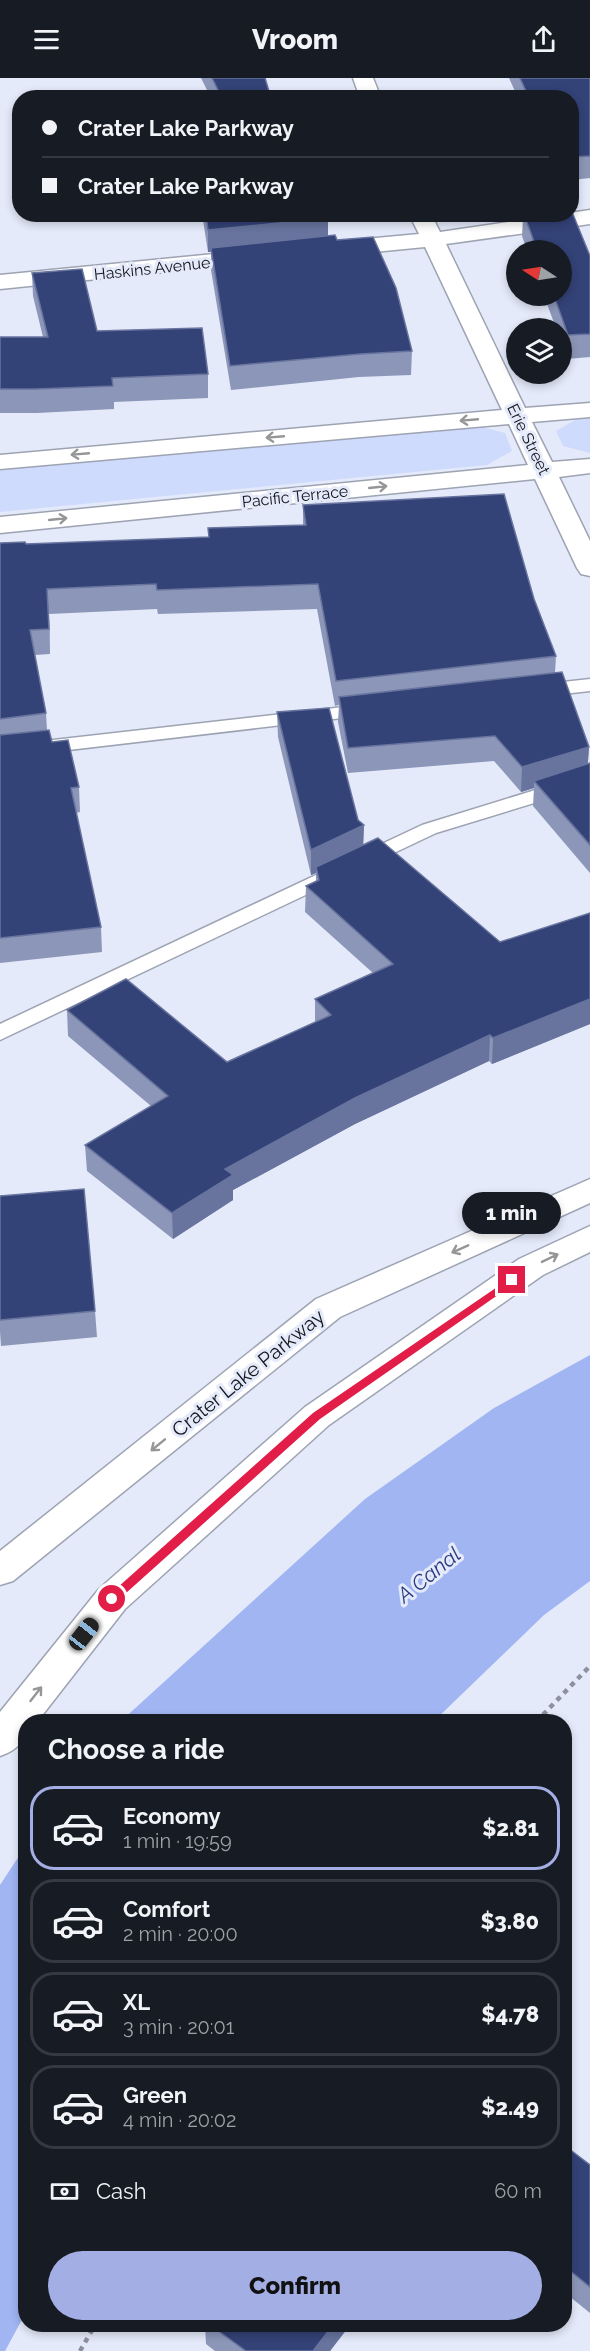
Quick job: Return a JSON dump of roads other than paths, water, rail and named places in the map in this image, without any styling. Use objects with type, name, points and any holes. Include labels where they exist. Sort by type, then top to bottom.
[{"type":"street","name":"Erie Street","points":[[423,222],[590,568]]},
{"type":"street","points":[[314,251],[430,240],[555,222]]},
{"type":"street","name":"Haskins Avenue","points":[[0,282],[280,255]]},
{"type":"street","points":[[0,462],[590,410]]},
{"type":"street","name":"Pacific Terrace","points":[[0,525],[590,466]]},
{"type":"street","name":"Crater Lake Parkway","points":[[0,1571],[328,1308],[590,1190]]},
{"type":"street","points":[[21,1714],[112,1599],[317,1416],[531,1267],[590,1238]]},
{"type":"street","points":[[0,1740],[18,1717]]},
{"type":"lane","points":[[519,693],[590,685]]},
{"type":"lane","points":[[0,752],[389,708]]},
{"type":"lane","points":[[0,1033],[429,829],[590,779]]},
{"type":"water","name":"A Canal","points":[[590,1355],[590,1581],[544,1615],[441,1714],[129,1714],[365,1499],[494,1408]]},
{"type":"water","points":[[18,1858],[18,2327],[5,2351],[0,2351],[0,1885]]}]
